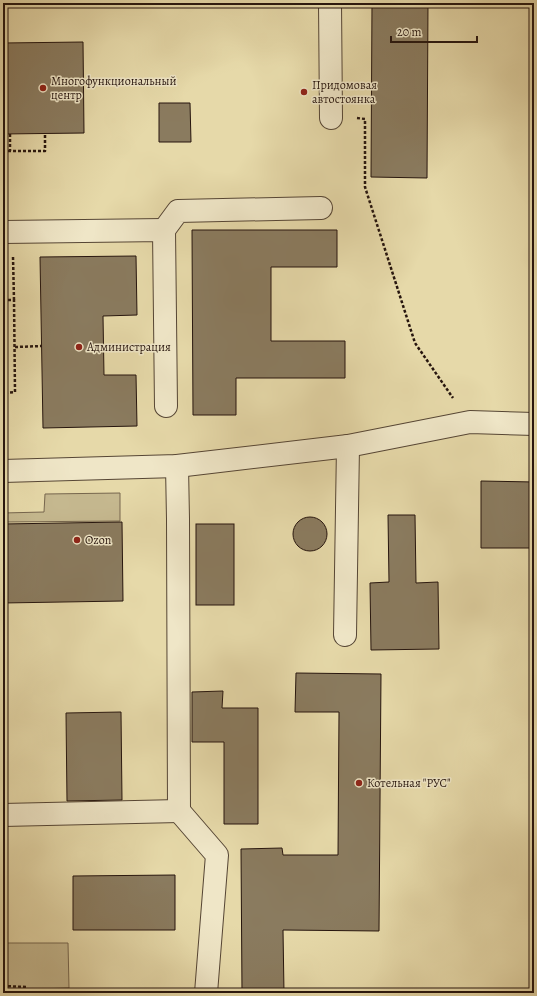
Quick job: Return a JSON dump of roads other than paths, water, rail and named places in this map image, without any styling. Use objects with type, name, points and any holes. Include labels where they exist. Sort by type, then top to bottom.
[{"type":"street","points":[[330,3],[330,118]]},
{"type":"street","points":[[166,406],[164,230],[178,211],[322,208]]},
{"type":"street","points":[[3,232],[164,230]]},
{"type":"street","points":[[3,471],[177,466],[348,446],[470,422],[534,424]]},
{"type":"street","points":[[345,635],[348,446]]},
{"type":"street","points":[[177,466],[179,811],[216,855],[206,993]]},
{"type":"street","points":[[3,815],[179,811]]},
{"type":"place","name":"Многофункциональный центр","points":[[43,88]]},
{"type":"place","name":"Придомовая автостоянка","points":[[304,92]]},
{"type":"place","name":"Администрация","points":[[79,347]]},
{"type":"place","name":"Ozon","points":[[77,540]]},
{"type":"place","name":"Котельная \"РУС\"","points":[[359,783]]}]
